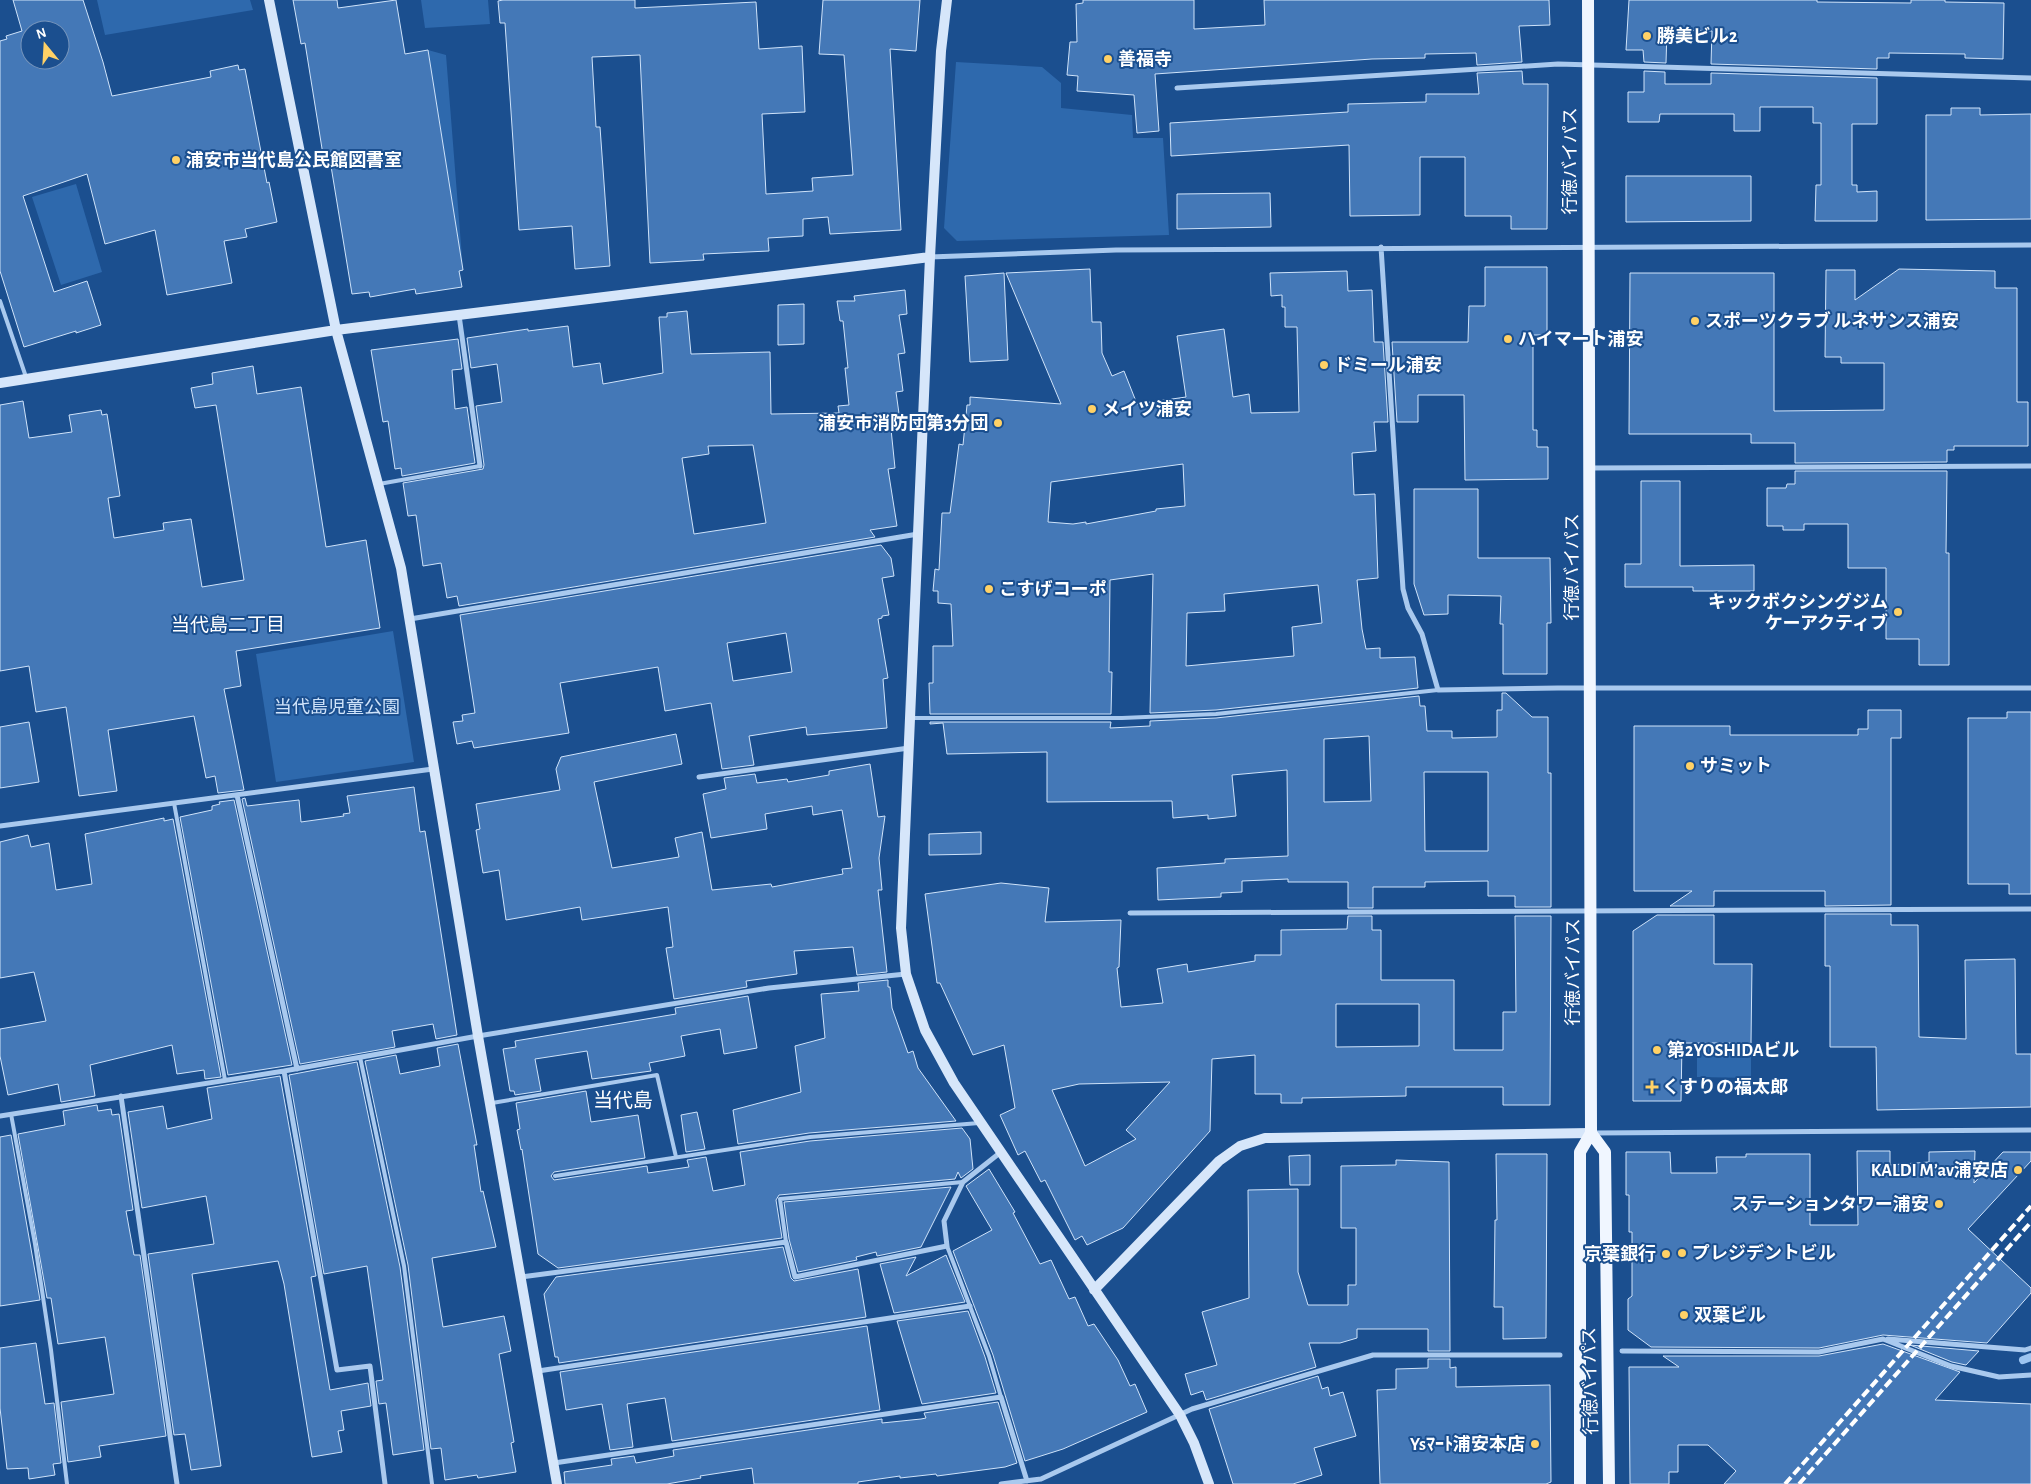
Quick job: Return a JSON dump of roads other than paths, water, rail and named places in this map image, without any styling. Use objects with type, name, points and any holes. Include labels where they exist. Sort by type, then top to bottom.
[{"type":"main road","name":"行徳バイパス","points":[[1580,1484],[1580,1152],[1591,1133],[1587,247],[1588,0]]},
{"type":"main road","name":"行徳バイパス","points":[[1591,1133],[1605,1152],[1608,1484]]},
{"type":"street","points":[[269,0],[336,330],[402,568],[433,769],[478,1036],[557,1484]]},
{"type":"street","points":[[947,0],[941,51],[930,257],[901,928],[906,974],[925,1030],[954,1082],[1180,1415],[1194,1443],[1209,1484]]},
{"type":"street","points":[[1177,88],[1558,64],[2031,78]]},
{"type":"street","points":[[0,382],[336,330],[930,257],[1116,250],[1381,247],[2031,245]]},
{"type":"street","points":[[1381,247],[1402,589],[1408,608],[1422,634],[1438,690],[2031,688]]},
{"type":"street","points":[[458,314],[480,466]]},
{"type":"street","points":[[1589,468],[2031,466]]},
{"type":"street","points":[[410,619],[918,534]]},
{"type":"street","points":[[699,777],[909,748]]},
{"type":"street","points":[[0,826],[433,769]]},
{"type":"street","points":[[237,795],[297,1069]]},
{"type":"street","points":[[1130,913],[2031,909]]},
{"type":"street","points":[[0,1116],[297,1069],[478,1036],[769,988],[906,974]]},
{"type":"street","points":[[284,1071],[337,1370],[370,1366],[386,1484]]},
{"type":"street","points":[[121,1096],[176,1484]]},
{"type":"street","points":[[1094,1290],[1218,1161],[1240,1146],[1257,1140],[1275,1137],[2031,1130]]},
{"type":"street","points":[[520,1277],[786,1242],[795,1277],[946,1246],[944,1221],[963,1182],[1001,1152]]},
{"type":"street","points":[[537,1371],[970,1306]]},
{"type":"street","points":[[1883,1339],[1951,1366],[1999,1377],[2031,1375]]},
{"type":"street","points":[[1622,1351],[1819,1352],[1883,1339],[2025,1350],[2031,1348]]},
{"type":"street","points":[[1001,1484],[1041,1479],[1201,1406],[1373,1355],[1560,1355]]},
{"type":"street","points":[[553,1463],[1001,1397],[1027,1481]]},
{"type":"street","points":[[1041,1479],[1045,1484]]},
{"type":"lane","points":[[0,301],[27,378]]},
{"type":"lane","points":[[378,484],[480,466]]},
{"type":"lane","points":[[911,718],[1122,718],[1216,714],[1438,690]]},
{"type":"lane","points":[[174,803],[225,1080]]},
{"type":"lane","points":[[360,1057],[404,1266],[432,1484]]},
{"type":"lane","points":[[490,1104],[657,1075],[676,1157]]},
{"type":"lane","points":[[11,1114],[35,1244],[51,1350],[67,1484]]},
{"type":"lane","points":[[555,1176],[810,1137],[982,1123]]},
{"type":"lane","points":[[786,1242],[780,1199],[963,1182]]},
{"type":"lane","points":[[946,1246],[989,1356],[1001,1397]]},
{"type":"waterway","points":[[2023,1360],[2031,1357]]},
{"type":"railway","points":[[1785,1484],[2031,1206]]},
{"type":"railway","points":[[1799,1484],[2031,1222]]},
{"type":"place","name":"勝美ビル2","points":[[1647,36]]},
{"type":"place","name":"善福寺","points":[[1108,59]]},
{"type":"place","name":"浦安市当代島公民館図書室","points":[[176,160]]},
{"type":"place","name":"スポーツクラブ ルネサンス浦安","points":[[1695,321]]},
{"type":"place","name":"ハイマート浦安","points":[[1508,339]]},
{"type":"place","name":"ドミール浦安","points":[[1324,365]]},
{"type":"place","name":"メイツ浦安","points":[[1092,409]]},
{"type":"place","name":"浦安市消防団第3分団","points":[[998,423]]},
{"type":"place","name":"こすげコーポ","points":[[989,589]]},
{"type":"place","name":"キックボクシングジム ケーアクティブ","points":[[1898,612]]},
{"type":"place","name":"サミット","points":[[1690,766]]},
{"type":"place","name":"第2YOSHIDAビル","points":[[1657,1050]]},
{"type":"place","name":"くすりの福太郎","points":[[1652,1087]]},
{"type":"place","name":"KALDI M’av浦安店","points":[[2018,1170]]},
{"type":"place","name":"ステーションタワー浦安","points":[[1939,1204]]},
{"type":"place","name":"プレジデントビル","points":[[1682,1253]]},
{"type":"place","name":"京葉銀行","points":[[1666,1254]]},
{"type":"place","name":"双葉ビル","points":[[1684,1315]]},
{"type":"place","name":"Ysﾏｰﾄ浦安本店","points":[[1535,1444]]},
{"type":"district","name":"当代島二丁目","points":[[228,624]]},
{"type":"district","name":"当代島","points":[[623,1100]]},
{"type":"park label","name":"当代島児童公園","points":[[337,707]]}]
